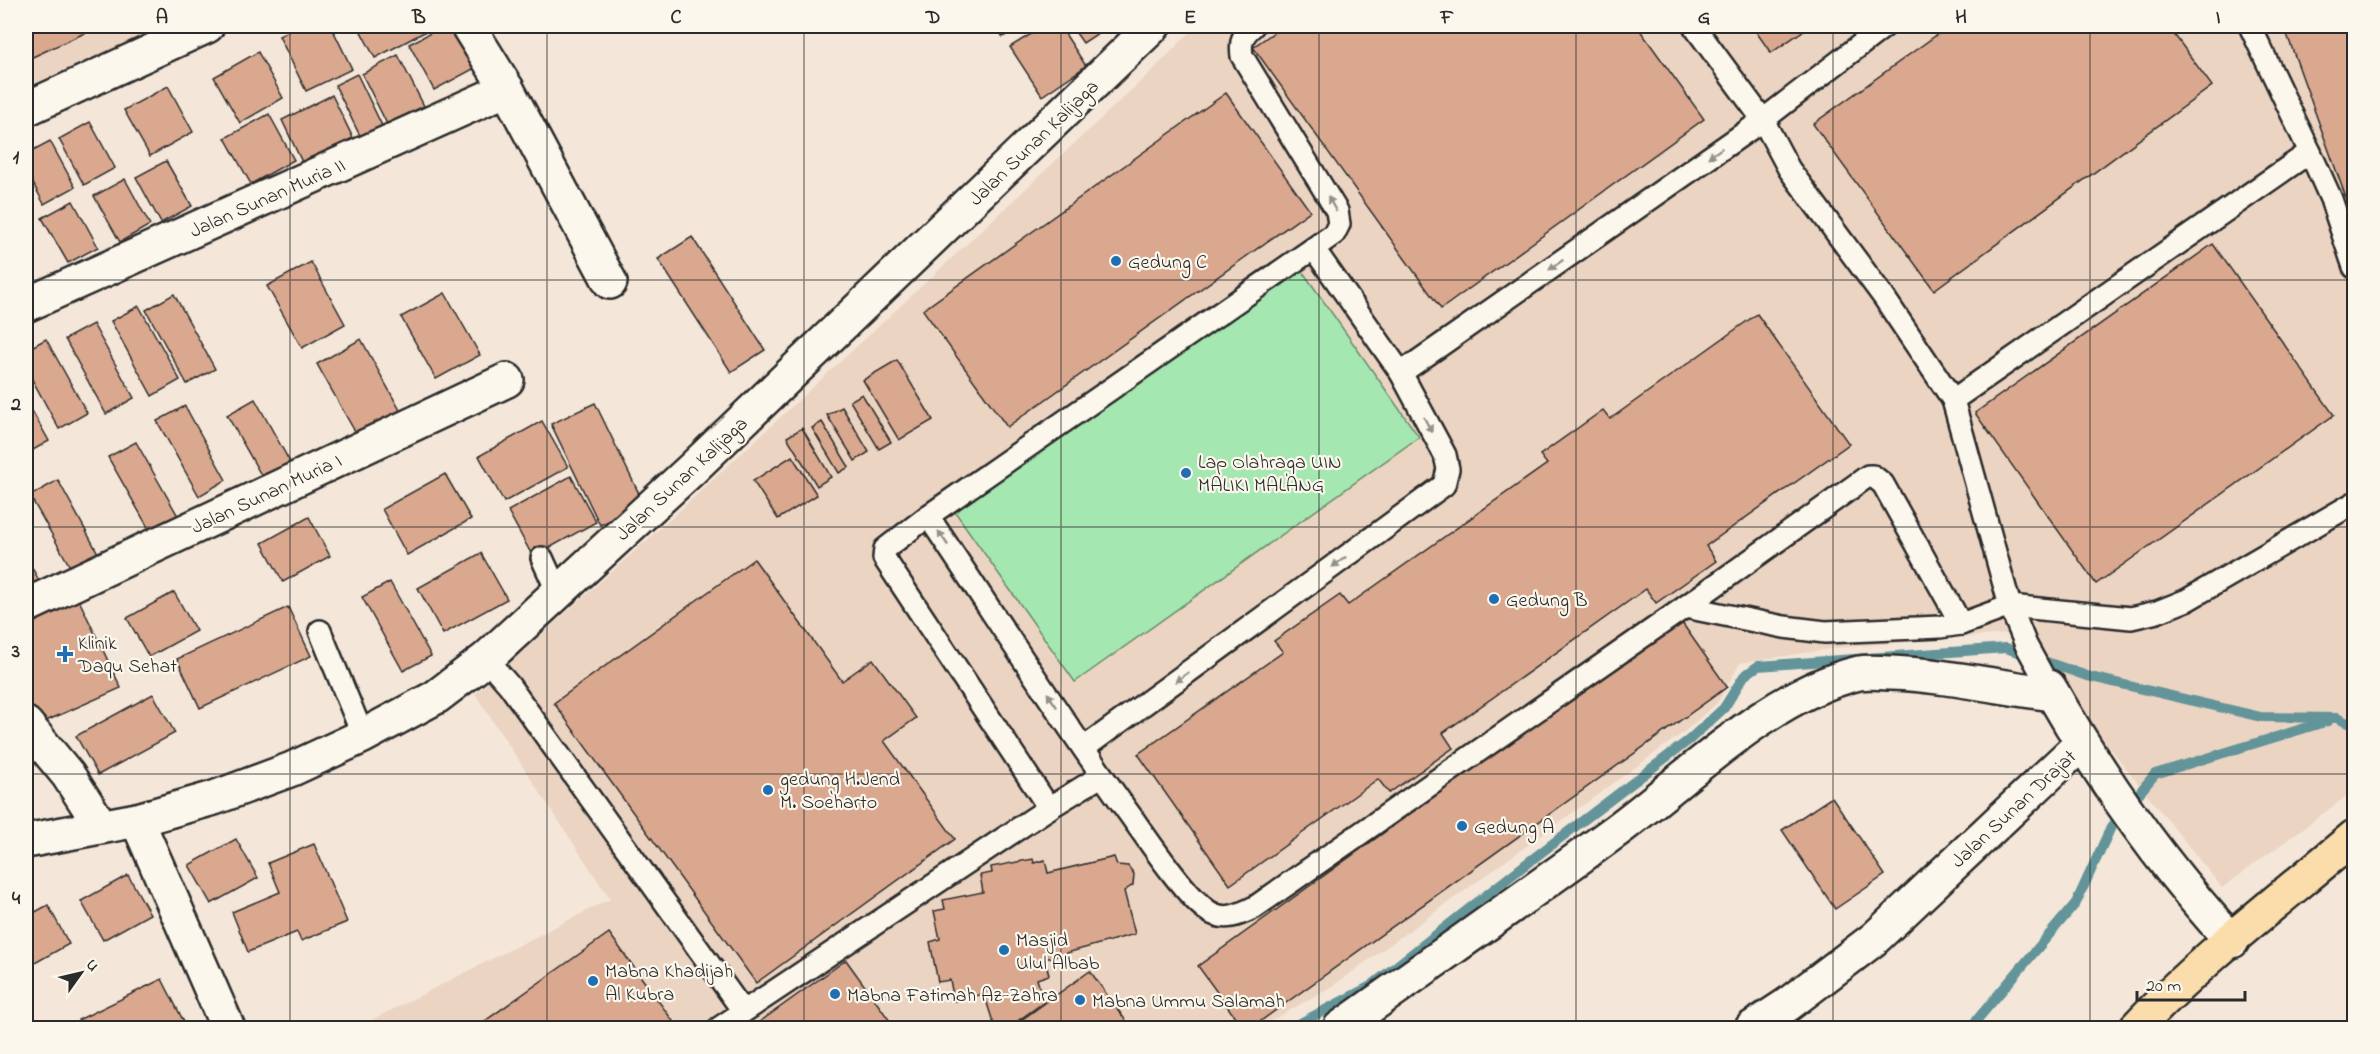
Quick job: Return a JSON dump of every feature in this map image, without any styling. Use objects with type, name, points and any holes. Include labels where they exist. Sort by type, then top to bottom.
[{"type":"main road","points":[[2136,1029],[2232,940],[2355,837]]},
{"type":"street","points":[[26,109],[207,26]]},
{"type":"street","points":[[468,26],[507,89],[610,282]]},
{"type":"street","name":"Jalan Sunan Kalijaga","points":[[26,841],[137,820],[214,798],[292,769],[363,736],[436,697],[486,659],[558,593],[761,403],[1153,26]]},
{"type":"street","name":"Jalan Sunan Muria II","points":[[26,305],[507,89]]},
{"type":"street","name":"Jalan Sunan Muria I","points":[[26,606],[507,380]]},
{"type":"street","points":[[1340,1029],[1615,832],[1753,724],[1832,681],[1869,672],[1912,674],[2051,691],[2081,744]]},
{"type":"street","points":[[26,724],[68,775],[101,826]]},
{"type":"street","name":"Jalan Sunan Drajat","points":[[1752,1029],[1874,939],[2081,744],[2169,868],[2232,940]]},
{"type":"street","points":[[137,820],[228,1029]]},
{"type":"lane","points":[[1050,808],[884,558],[885,549],[928,516],[1334,234],[1340,224],[1337,211],[1242,56],[1240,44],[1245,32],[1253,26]]},
{"type":"lane","points":[[1694,26],[1763,120],[1789,169],[1883,296],[1953,400],[2010,606],[2026,645],[2051,691]]},
{"type":"lane","points":[[1401,373],[1763,120],[1885,26]]},
{"type":"lane","points":[[2250,26],[2331,199],[2355,267]]},
{"type":"lane","points":[[1953,400],[2310,152]]},
{"type":"lane","points":[[1084,748],[1444,485],[1448,469],[1445,455],[1401,373],[1314,249]]},
{"type":"lane","points":[[928,516],[1101,776],[1188,890],[1208,911],[1225,918],[1239,915],[1255,907],[1685,607],[1862,478],[1873,476],[1883,484],[1961,624]]},
{"type":"lane","points":[[1685,607],[1784,627],[1825,632],[1940,627],[1961,624],[2010,606],[2131,618],[2157,612],[2187,600],[2355,503]]},
{"type":"lane","points":[[542,558],[558,593]]},
{"type":"lane","points":[[320,630],[363,736]]},
{"type":"lane","points":[[486,659],[509,684],[743,1011]]},
{"type":"lane","points":[[718,1029],[1101,776]]},
{"type":"shaded area","points":[[26,26],[162,26],[26,88]]},
{"type":"shaded area","points":[[1196,26],[2354,26],[2354,791],[2222,888],[2018,633],[1837,648],[1740,663],[1718,702],[1683,733],[1334,985],[1259,1028],[356,1028],[610,899],[475,694],[677,513],[1156,67]]},
{"type":"green space","name":"Lap Olahraga UIN MALIKI MALANG","points":[[1298,265],[1419,437],[1075,682],[953,509]]},
{"type":"building","points":[[26,26],[100,26],[26,60]]},
{"type":"building","points":[[299,26],[331,26],[352,69],[306,91],[279,36]]},
{"type":"building","points":[[358,26],[433,26],[434,27],[375,58]]},
{"type":"building","points":[[444,26],[456,26],[477,67],[434,90],[409,44]]},
{"type":"building","points":[[995,26],[1021,26],[1003,37]]},
{"type":"building","points":[[1044,26],[1060,26],[1086,66],[1042,96],[1010,47]]},
{"type":"building","points":[[1071,26],[1109,26],[1083,43]]},
{"type":"building","points":[[1283,26],[1637,26],[1704,119],[1441,309],[1253,47]]},
{"type":"building","points":[[1752,26],[1810,26],[1771,53]]},
{"type":"building","points":[[1949,26],[2168,26],[2212,86],[1934,290],[1813,124]]},
{"type":"building","points":[[2284,26],[2354,26],[2354,220]]},
{"type":"building","points":[[258,52],[283,98],[240,123],[214,77]]},
{"type":"building","points":[[398,55],[424,106],[387,124],[362,74]]},
{"type":"building","points":[[357,74],[386,134],[364,144],[335,85]]},
{"type":"building","points":[[168,86],[193,132],[150,156],[124,110]]},
{"type":"building","name":"Gedung C","points":[[1226,93],[1310,211],[1007,427],[923,310]]},
{"type":"building","points":[[332,95],[353,138],[302,162],[282,120]]},
{"type":"building","points":[[269,114],[294,160],[251,184],[225,138]]},
{"type":"building","points":[[90,122],[115,168],[84,185],[59,139]]},
{"type":"building","points":[[50,141],[75,187],[44,204],[26,170],[26,154]]},
{"type":"building","points":[[166,161],[192,206],[161,223],[136,177]]},
{"type":"building","points":[[125,179],[150,225],[120,242],[94,196]]},
{"type":"building","points":[[73,201],[98,247],[68,263],[42,218]]},
{"type":"building","points":[[692,237],[765,350],[731,372],[658,259]]},
{"type":"building","points":[[2213,244],[2334,415],[2096,584],[1975,413]]},
{"type":"building","points":[[311,262],[345,324],[302,348],[267,286]]},
{"type":"building","points":[[445,293],[480,355],[436,379],[401,317]]},
{"type":"building","points":[[174,294],[215,369],[187,384],[146,310]]},
{"type":"building","points":[[139,306],[180,380],[152,396],[111,321]]},
{"type":"building","name":"Gedung B","points":[[1757,314],[1849,444],[1706,546],[1716,561],[1656,603],[1646,589],[1443,733],[1453,748],[1389,793],[1378,779],[1230,885],[1138,754],[1283,652],[1274,641],[1340,595],[1348,605],[1547,464],[1540,455],[1603,410],[1610,419]]},
{"type":"building","points":[[93,324],[134,398],[106,414],[65,339]]},
{"type":"building","points":[[46,339],[87,413],[59,429],[26,368],[26,350]]},
{"type":"building","points":[[361,339],[402,414],[358,437],[317,364]]},
{"type":"building","points":[[897,360],[933,420],[899,440],[863,380]]},
{"type":"building","points":[[862,394],[891,442],[879,449],[850,401]]},
{"type":"building","points":[[255,399],[296,473],[269,489],[227,415]]},
{"type":"building","points":[[26,400],[49,441],[26,454]]},
{"type":"building","points":[[595,403],[644,504],[600,525],[551,424]]},
{"type":"building","points":[[185,406],[226,480],[199,496],[157,421]]},
{"type":"building","points":[[842,407],[869,452],[855,461],[827,415]]},
{"type":"building","points":[[542,421],[568,467],[504,502],[479,456]]},
{"type":"building","points":[[822,422],[849,467],[839,473],[812,428]]},
{"type":"building","points":[[802,428],[831,477],[817,486],[787,437]]},
{"type":"building","points":[[136,442],[178,516],[150,531],[108,457]]},
{"type":"building","points":[[792,456],[817,495],[778,519],[753,481]]},
{"type":"building","points":[[445,474],[471,519],[407,555],[382,509]]},
{"type":"building","points":[[571,476],[596,522],[533,557],[508,511]]},
{"type":"building","points":[[58,480],[99,555],[72,570],[30,496]]},
{"type":"building","points":[[309,517],[330,556],[283,582],[262,543]]},
{"type":"building","points":[[481,553],[507,599],[443,634],[418,588]]},
{"type":"building","points":[[26,557],[42,586],[26,595]]},
{"type":"building","name":"gedung H.Jend M. Soeharto","points":[[754,559],[842,681],[873,659],[916,718],[884,741],[955,839],[756,983],[554,703]]},
{"type":"building","points":[[390,582],[431,656],[403,671],[362,597]]},
{"type":"building","points":[[174,592],[196,631],[149,657],[127,618]]},
{"type":"building","name":"Klinik Daqu Sehat","points":[[77,596],[121,688],[46,721],[26,701],[26,620]]},
{"type":"building","points":[[288,607],[311,656],[200,708],[177,659]]},
{"type":"building","name":"Gedung A","points":[[1680,620],[1727,687],[1251,1028],[1243,1028],[1198,966]]},
{"type":"building","points":[[153,694],[175,733],[98,775],[76,736]]},
{"type":"building","points":[[1832,797],[1885,875],[1835,909],[1782,830]]},
{"type":"building","points":[[236,839],[258,878],[211,904],[189,865]]},
{"type":"building","points":[[314,844],[347,922],[301,941],[297,932],[248,952],[232,912],[280,892],[268,863]]},
{"type":"building","name":"Masjid Ulul Albab","points":[[1114,857],[1117,865],[1128,866],[1134,874],[1133,885],[1124,891],[1135,934],[1045,959],[1049,975],[1037,979],[1044,1002],[1008,1028],[995,1028],[984,994],[954,1001],[950,980],[938,982],[930,942],[940,939],[934,911],[945,909],[943,900],[983,892],[980,875],[992,873],[991,867],[1033,859],[1034,863],[1045,860],[1048,873]]},
{"type":"building","points":[[128,875],[150,914],[103,940],[81,901]]},
{"type":"building","points":[[48,905],[69,944],[26,968],[26,917]]},
{"type":"building","name":"Mabna Khadijah Al Kubra","points":[[609,933],[678,1028],[475,1028]]},
{"type":"building","name":"Mabna Fatimah Az-Zahra","points":[[846,960],[895,1028],[751,1028]]},
{"type":"building","name":"Mabna Ummu Salamah","points":[[1090,971],[1131,1028],[1010,1028]]},
{"type":"building","points":[[162,979],[187,1028],[83,1028],[78,1020]]},
{"type":"waterway","points":[[1291,1028],[1371,986],[1689,740],[1724,708],[1744,676],[1758,666],[2006,648],[2087,676],[2261,717],[2337,718],[2354,726]]},
{"type":"waterway","points":[[1970,1028],[2076,903],[2111,827],[2155,774],[2328,721]]},
{"type":"place","name":"Gedung C","points":[[1116,261]]},
{"type":"place","name":"Lap Olahraga UIN MALIKI MALANG","points":[[1186,473]]},
{"type":"place","name":"Gedung B","points":[[1494,599]]},
{"type":"place","name":"Klinik Daqu Sehat","points":[[65,654]]},
{"type":"place","name":"gedung H.Jend M. Soeharto","points":[[768,790]]},
{"type":"place","name":"Gedung A","points":[[1462,826]]},
{"type":"place","name":"Masjid Ulul Albab","points":[[1004,950]]},
{"type":"place","name":"Mabna Khadijah Al Kubra","points":[[593,981]]},
{"type":"place","name":"Mabna Fatimah Az-Zahra","points":[[835,994]]},
{"type":"place","name":"Mabna Ummu Salamah","points":[[1080,1000]]}]
